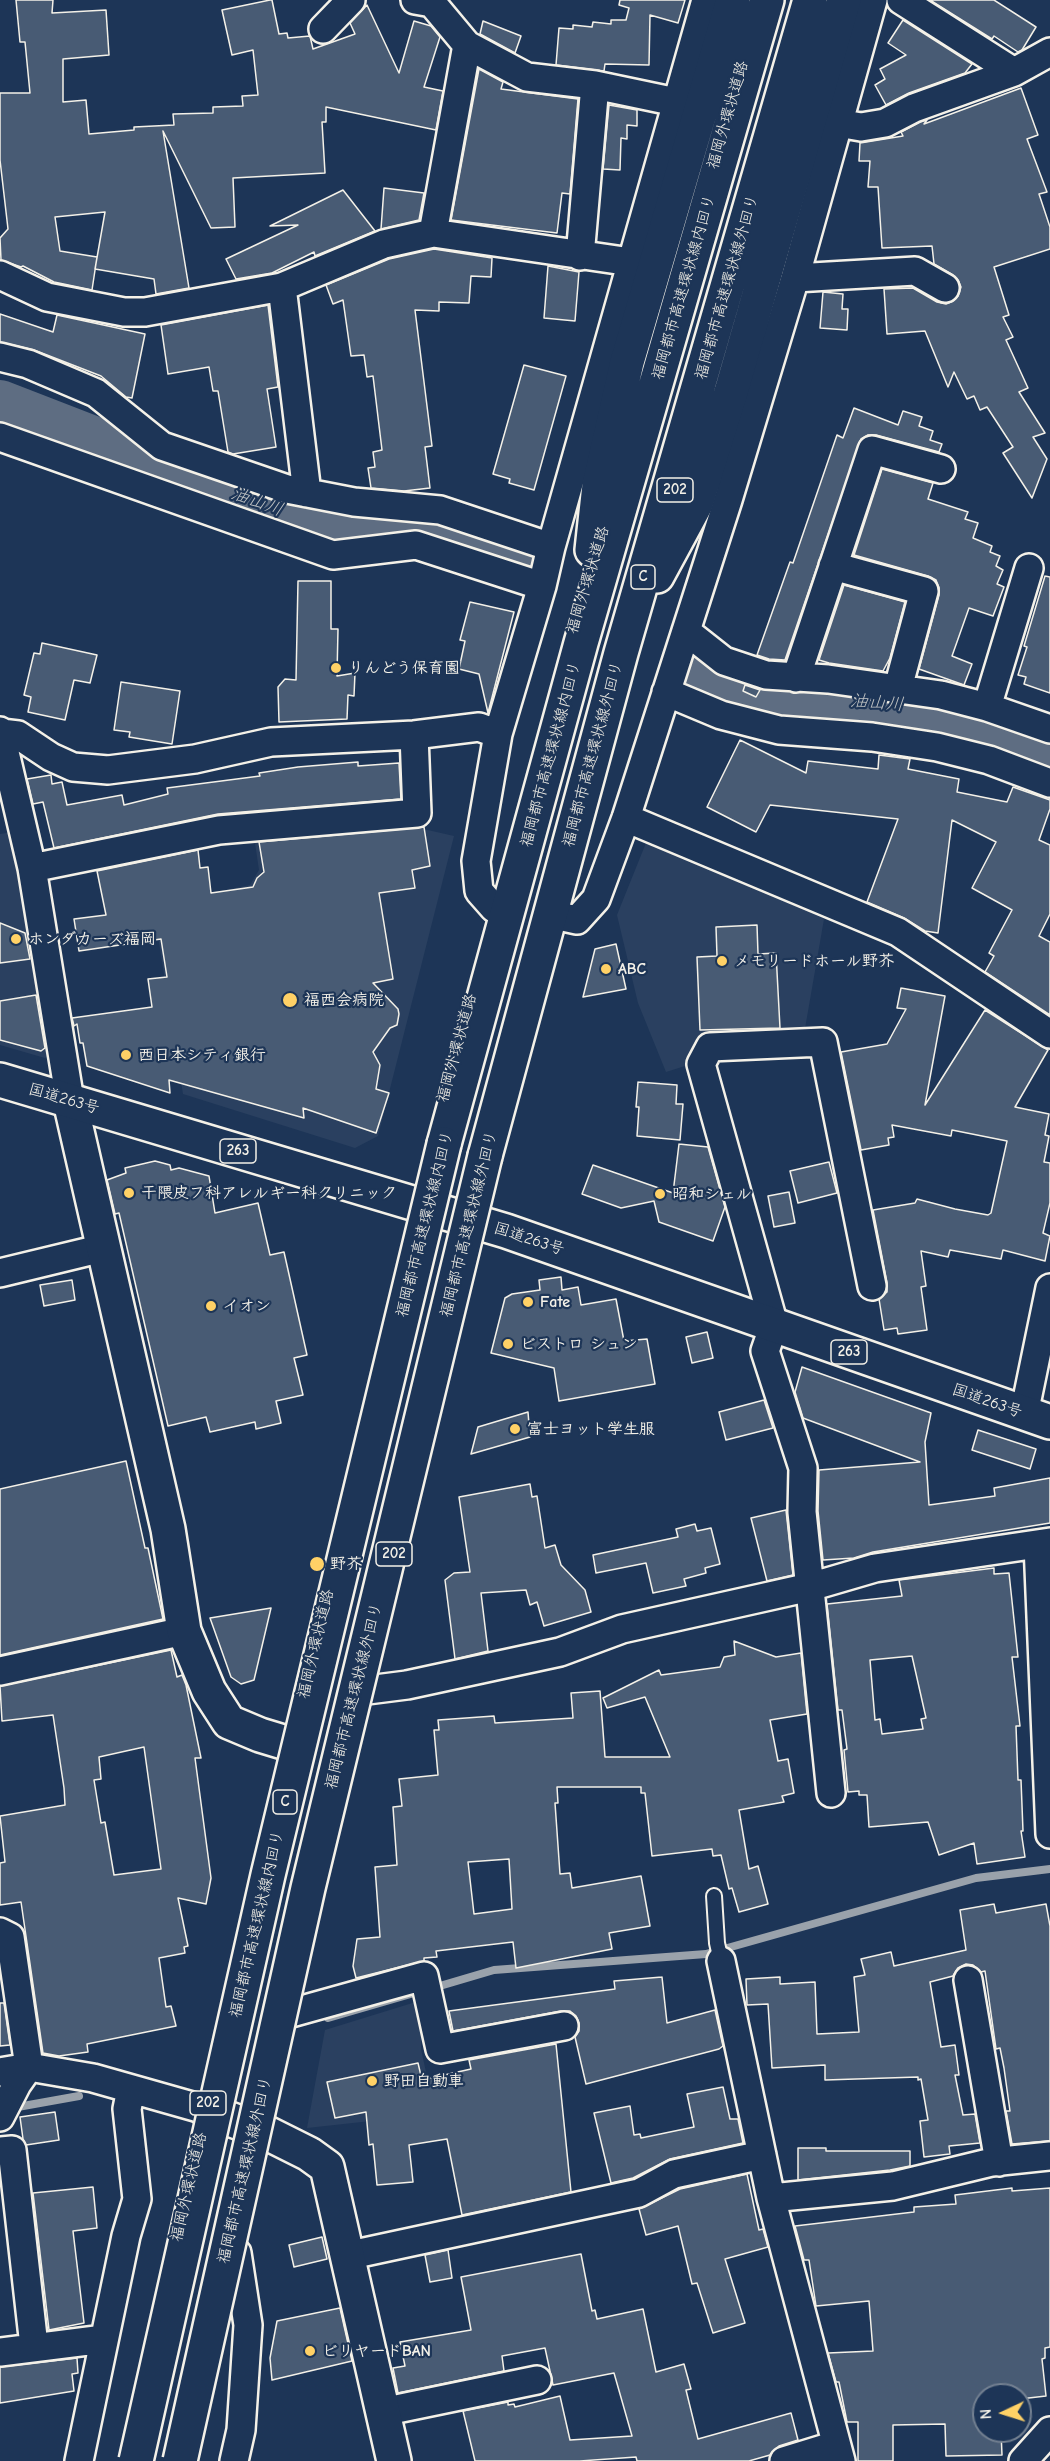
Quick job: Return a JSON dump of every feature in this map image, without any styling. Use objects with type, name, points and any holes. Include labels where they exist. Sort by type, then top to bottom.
[{"type":"main road","points":[[590,574],[599,485],[627,362],[733,0]]},
{"type":"main road","name":"福岡外環状道路","points":[[128,2458],[206,2110],[293,1745],[416,1204],[494,908],[574,621],[674,303],[761,0]]},
{"type":"main road","name":"福岡都市高速環状線内回り","points":[[128,2458],[444,1144],[581,643],[767,0]]},
{"type":"main road","name":"福岡都市高速環状線外回り","points":[[180,2461],[308,1888],[485,1156],[621,653],[810,0]]},
{"type":"main road","name":"202","points":[[188,2461],[237,2253],[269,2134],[291,2013],[360,1691],[554,915],[628,654],[638,611],[725,327],[818,0]]},
{"type":"main road","points":[[638,611],[696,504],[731,392],[844,0]]},
{"type":"main road","name":"国道263号","points":[[0,1080],[476,1222],[650,1280],[1037,1418]]},
{"type":"main road","points":[[70,1101],[168,1529],[184,1631],[209,1691],[229,1722],[293,1745]]},
{"type":"main road","points":[[206,2110],[269,2134],[309,2154],[327,2167],[394,2461]]},
{"type":"street","points":[[323,29],[351,0]]},
{"type":"street","points":[[494,908],[479,891],[476,861],[498,734],[542,586],[551,547],[706,0]]},
{"type":"street","points":[[554,915],[577,920],[596,899],[626,818],[795,278],[873,0]]},
{"type":"street","points":[[901,0],[1014,72]]},
{"type":"street","points":[[426,1],[467,45],[527,77],[595,85],[676,102]]},
{"type":"street","points":[[433,233],[467,45]]},
{"type":"street","points":[[838,123],[861,128],[885,123],[914,108],[1014,72],[1050,52]]},
{"type":"street","points":[[580,255],[595,85]]},
{"type":"street","points":[[0,275],[47,297],[124,312],[145,312],[282,287],[384,244],[433,233],[631,262]]},
{"type":"street","points":[[795,278],[915,271],[945,288]]},
{"type":"street","points":[[282,287],[307,493]]},
{"type":"street","points":[[0,357],[28,364],[96,393],[162,446],[287,489],[354,502],[440,510],[551,547]]},
{"type":"street","points":[[0,437],[333,555],[416,545],[542,586]]},
{"type":"street","points":[[796,678],[872,450],[941,469]]},
{"type":"street","points":[[833,566],[924,591],[897,688]]},
{"type":"street","points":[[987,707],[1029,568]]},
{"type":"street","points":[[684,635],[724,661],[766,675],[897,688],[941,695],[987,707],[1050,729]]},
{"type":"street","points":[[666,692],[721,715],[779,730],[872,737],[937,747],[989,760],[1050,783]]},
{"type":"street","points":[[70,1101],[32,868],[10,820],[1,732],[18,735],[51,757],[73,767],[108,770],[195,759],[271,742],[414,735],[479,727],[498,734]]},
{"type":"street","points":[[32,868],[219,830],[417,813],[414,735]]},
{"type":"street","points":[[626,818],[898,932],[1050,1034]]},
{"type":"street","points":[[831,1793],[802,1512],[803,1468],[765,1351],[774,1325],[701,1064],[710,1047],[823,1042],[872,1286]]},
{"type":"street","points":[[0,1273],[103,1248]]},
{"type":"street","points":[[1037,1418],[1050,1288]]},
{"type":"street","points":[[360,1691],[407,1685],[560,1652],[622,1629],[810,1587],[875,1568],[1044,1543],[1050,1834]]},
{"type":"street","points":[[0,1671],[184,1631]]},
{"type":"street","points":[[0,1932],[10,1936],[15,2074],[0,2117]]},
{"type":"street","points":[[719,1952],[771,2198],[838,2453],[784,2461]]},
{"type":"street","points":[[968,1980],[999,2162]]},
{"type":"street","points":[[291,2013],[427,1988],[440,2049],[564,2026]]},
{"type":"street","points":[[15,2074],[93,2078],[206,2110]]},
{"type":"street","points":[[79,2461],[126,2236],[137,2199],[127,2109],[132,2089]]},
{"type":"street","points":[[0,2151],[12,2150],[34,2346]]},
{"type":"street","points":[[346,2256],[639,2193],[674,2174],[762,2155]]},
{"type":"street","points":[[771,2198],[893,2186],[999,2162],[1050,2156]]},
{"type":"street","points":[[234,2461],[242,2430],[248,2325],[237,2253]]},
{"type":"street","points":[[0,2352],[104,2339]]},
{"type":"street","points":[[382,2412],[537,2380]]},
{"type":"street","points":[[1023,2461],[1050,2431]]},
{"type":"lane","points":[[714,1896],[719,1952]]},
{"type":"shaded area","name":"福西会病院","points":[[419,828],[454,836],[378,1136],[355,1148],[183,1094],[153,905],[250,885],[259,870],[254,836]]},
{"type":"shaded area","name":"ホンダカーズ福岡","points":[[13,832],[52,1053],[45,1058],[0,1045],[0,834]]},
{"type":"shaded area","name":"メモリードホール野芥","points":[[650,833],[824,919],[803,1040],[715,1042],[685,1066],[666,1072],[638,1003],[617,915]]},
{"type":"shaded area","name":"野田自動車","points":[[419,2001],[427,2026],[421,2039],[421,2049],[435,2114],[307,2128],[325,2030]]},
{"type":"building","points":[[16,0],[53,0],[52,13],[106,10],[109,55],[63,59],[63,102],[86,100],[89,134],[134,130],[134,127],[174,125],[173,114],[213,113],[213,107],[243,106],[242,96],[258,95],[253,50],[232,55],[222,10],[270,0],[272,0],[279,34],[287,33],[288,38],[310,36],[313,49],[355,34],[350,23],[367,5],[399,73],[414,21],[431,26],[440,37],[424,87],[443,91],[436,130],[326,107],[326,122],[322,122],[325,173],[233,178],[235,227],[211,228],[163,131],[189,288],[156,294],[154,279],[95,269],[92,290],[54,282],[23,266],[1,260],[0,238],[8,229],[0,160],[0,93],[30,93],[25,42],[20,42]],"holes":[[[105,212],[97,257],[60,251],[55,217]]]},
{"type":"building","points":[[620,0],[685,0],[678,23],[650,15],[649,65],[605,64],[604,71],[556,65],[559,28],[573,29],[573,25],[592,27],[593,22],[611,24],[611,20],[626,20],[629,8],[619,5]]},
{"type":"building","points":[[930,0],[994,0],[1036,27],[1022,50],[1018,52],[994,36],[992,39]]},
{"type":"building","points":[[903,20],[972,64],[965,73],[909,93],[886,105],[875,85],[885,79],[880,69],[906,55],[888,43]]},
{"type":"building","points":[[483,21],[521,36],[515,53],[480,34]]},
{"type":"building","points":[[479,69],[503,82],[501,89],[578,99],[570,194],[562,193],[557,233],[451,220]]},
{"type":"building","points":[[1021,88],[1038,135],[1027,139],[1047,192],[1039,194],[1050,227],[1050,249],[994,267],[1009,315],[1003,317],[1013,337],[1006,340],[1028,388],[1019,392],[1045,433],[1033,437],[1047,459],[1032,498],[1003,453],[1013,447],[987,407],[980,410],[974,396],[967,399],[954,372],[948,387],[925,331],[887,334],[884,289],[913,288],[937,302],[946,304],[958,296],[961,287],[953,275],[934,264],[932,246],[882,248],[878,187],[868,187],[870,161],[859,161],[860,143],[903,136],[901,132],[920,122],[927,120],[924,124]]},
{"type":"building","points":[[609,105],[637,110],[637,126],[627,125],[627,139],[621,138],[620,170],[603,169]]},
{"type":"building","points":[[384,188],[424,193],[419,220],[381,229]]},
{"type":"building","points":[[343,190],[375,231],[315,256],[314,252],[272,273],[236,279],[226,259],[298,225],[270,226]]},
{"type":"building","points":[[434,249],[492,258],[491,277],[471,276],[469,303],[439,302],[439,311],[415,310],[432,446],[425,447],[430,488],[404,491],[371,488],[368,468],[375,467],[373,452],[382,450],[373,376],[367,377],[364,355],[351,356],[343,300],[333,304],[326,285],[389,259]]},
{"type":"building","points":[[548,266],[579,272],[575,321],[544,318]]},
{"type":"building","points":[[823,292],[843,294],[842,309],[848,309],[847,330],[820,328]]},
{"type":"building","points":[[268,305],[278,387],[267,389],[276,447],[233,454],[228,452],[218,391],[213,391],[209,367],[168,374],[161,325]]},
{"type":"building","points":[[0,314],[53,332],[57,315],[145,334],[132,398],[126,397],[101,376],[34,350],[0,342]]},
{"type":"building","points":[[524,365],[566,376],[534,490],[509,483],[510,479],[493,474]]},
{"type":"building","points":[[854,408],[898,425],[903,411],[922,417],[919,426],[933,431],[930,440],[942,444],[939,452],[876,435],[868,435],[861,439],[785,660],[769,659],[757,655],[790,562],[793,563],[837,435],[843,438]]},
{"type":"building","points":[[882,469],[933,483],[928,499],[968,512],[965,519],[978,523],[973,538],[992,546],[990,552],[1000,556],[996,566],[1003,570],[997,584],[1004,587],[993,616],[969,608],[952,656],[972,664],[964,685],[919,669],[939,595],[936,580],[854,555]]},
{"type":"building","points":[[1045,576],[1050,577],[1050,693],[1024,684],[1026,677],[1018,675],[1027,647],[1024,646]]},
{"type":"building","points":[[298,581],[331,581],[331,629],[338,629],[337,676],[355,673],[354,696],[348,695],[347,719],[279,722],[278,687],[285,679],[296,680]]},
{"type":"building","points":[[844,585],[905,602],[890,658],[883,671],[819,660]]},
{"type":"building","points":[[470,602],[514,612],[488,713],[479,674],[459,669],[465,641],[460,640]]},
{"type":"building","points":[[42,643],[97,655],[90,683],[74,680],[65,720],[28,712],[31,697],[24,695],[34,653],[40,654]]},
{"type":"building","points":[[121,682],[180,691],[172,744],[129,737],[130,732],[114,730]]},
{"type":"building","points":[[745,685],[760,690],[756,697],[743,691]]},
{"type":"building","points":[[740,740],[806,773],[808,761],[878,769],[879,755],[910,759],[908,769],[959,779],[957,792],[1007,802],[1013,787],[1050,800],[1050,809],[1039,840],[1050,845],[1050,914],[1039,936],[1050,942],[1050,1015],[985,972],[994,956],[989,953],[1012,910],[972,888],[996,842],[952,820],[938,933],[925,931],[904,918],[867,902],[898,819],[770,805],[756,832],[707,807]]},
{"type":"building","points":[[358,762],[358,766],[399,763],[401,799],[218,814],[54,848],[43,802],[33,804],[27,779],[51,775],[52,784],[62,782],[67,805],[122,795],[124,805],[168,794],[167,788],[260,776],[259,773],[298,767]]},
{"type":"building","name":"福西会病院","points":[[424,827],[430,866],[412,870],[415,888],[379,893],[393,979],[373,983],[398,1009],[399,1014],[397,1025],[390,1028],[373,1052],[380,1065],[376,1089],[389,1093],[376,1133],[303,1108],[304,1118],[169,1080],[170,1093],[87,1066],[83,1043],[80,1043],[77,1024],[74,1026],[72,1018],[152,1007],[148,979],[167,977],[161,939],[79,951],[74,919],[106,915],[97,871],[198,850],[200,868],[208,867],[211,893],[253,887],[257,878],[264,872],[259,842]]},
{"type":"building","points":[[0,923],[25,933],[30,959],[0,963]]},
{"type":"building","points":[[757,925],[758,954],[776,953],[780,1028],[700,1030],[697,957],[717,956],[716,927]]},
{"type":"building","name":"ABC","points":[[616,944],[626,989],[583,997],[595,949]]},
{"type":"building","points":[[901,988],[945,996],[925,1105],[985,1010],[1048,1050],[1015,1107],[1049,1114],[1045,1135],[1049,1136],[1044,1162],[1050,1163],[1050,1203],[1043,1233],[1050,1236],[1045,1261],[1003,1250],[1001,1259],[950,1250],[948,1257],[921,1251],[926,1286],[921,1287],[927,1330],[898,1334],[897,1328],[884,1330],[879,1299],[887,1292],[887,1283],[873,1210],[915,1203],[917,1199],[988,1215],[991,1213],[1007,1141],[952,1130],[951,1136],[892,1125],[894,1137],[888,1138],[889,1145],[861,1150],[841,1052],[887,1044],[906,1009],[897,1008]]},
{"type":"building","points":[[36,995],[45,1048],[41,1051],[0,1040],[0,1001]]},
{"type":"building","points":[[638,1082],[677,1085],[676,1104],[683,1104],[680,1140],[637,1136]]},
{"type":"building","points":[[679,1144],[708,1147],[725,1207],[713,1241],[659,1222],[654,1201],[621,1208],[582,1194],[593,1165],[673,1193]]},
{"type":"building","name":"イオン","points":[[155,1161],[170,1165],[171,1170],[179,1168],[209,1176],[215,1213],[258,1203],[270,1255],[284,1252],[307,1355],[294,1358],[303,1395],[276,1401],[281,1423],[256,1429],[255,1422],[210,1432],[206,1417],[168,1426],[119,1213],[115,1214],[107,1180],[126,1173],[125,1168]]},
{"type":"building","points":[[829,1162],[837,1193],[798,1203],[790,1171]]},
{"type":"building","points":[[789,1192],[795,1223],[774,1227],[768,1196]]},
{"type":"building","points":[[561,1277],[562,1290],[578,1287],[581,1305],[616,1299],[624,1341],[647,1339],[655,1384],[559,1401],[554,1368],[491,1353],[505,1298],[512,1294],[540,1290],[539,1280]]},
{"type":"building","points":[[72,1280],[75,1300],[44,1306],[40,1285]]},
{"type":"building","points":[[707,1332],[713,1358],[692,1363],[686,1337]]},
{"type":"building","points":[[802,1367],[931,1413],[925,1442],[929,1505],[995,1496],[994,1488],[1050,1478],[1050,1523],[873,1552],[854,1558],[823,1560],[818,1511],[819,1470],[920,1462],[803,1418],[795,1392]]},
{"type":"building","points":[[764,1400],[773,1428],[726,1440],[719,1412]]},
{"type":"building","name":"富士ヨット学生服","points":[[528,1412],[530,1437],[471,1454],[478,1427]]},
{"type":"building","points":[[978,1430],[1036,1449],[1030,1469],[972,1450]]},
{"type":"building","points":[[126,1461],[163,1619],[0,1655],[0,1489]]},
{"type":"building","points":[[530,1484],[532,1497],[537,1496],[545,1548],[555,1545],[561,1565],[585,1590],[591,1612],[544,1626],[537,1602],[530,1605],[526,1590],[481,1593],[488,1651],[455,1659],[445,1580],[454,1573],[470,1572],[459,1497]]},
{"type":"building","points":[[786,1510],[793,1575],[767,1581],[751,1518]]},
{"type":"building","points":[[695,1524],[697,1531],[711,1528],[720,1564],[705,1568],[706,1573],[684,1579],[686,1586],[653,1593],[646,1563],[596,1573],[593,1555],[678,1537],[676,1529]]},
{"type":"building","points":[[994,1568],[994,1574],[1009,1573],[1018,1657],[1012,1657],[1020,1726],[1016,1726],[1018,1780],[1021,1780],[1023,1831],[1021,1831],[1025,1857],[977,1864],[974,1843],[939,1855],[928,1822],[869,1827],[867,1795],[859,1795],[859,1791],[848,1792],[844,1750],[847,1749],[842,1710],[838,1710],[827,1604],[902,1596],[899,1580]],"holes":[[[912,1656],[926,1718],[921,1719],[923,1729],[882,1734],[880,1719],[875,1720],[870,1660]]]},
{"type":"building","points":[[271,1608],[254,1680],[241,1684],[231,1677],[210,1618]]},
{"type":"building","points":[[734,1641],[776,1657],[801,1653],[807,1714],[770,1720],[778,1761],[788,1759],[794,1793],[782,1796],[784,1802],[739,1810],[749,1869],[758,1866],[768,1904],[739,1912],[732,1888],[729,1889],[721,1855],[713,1856],[712,1849],[652,1856],[645,1793],[641,1793],[641,1787],[557,1787],[558,1803],[555,1803],[560,1874],[570,1873],[572,1888],[641,1876],[650,1926],[609,1933],[612,1949],[516,1968],[513,1942],[436,1951],[437,1957],[424,1958],[424,1961],[356,1978],[353,1966],[357,1939],[380,1937],[375,1867],[397,1865],[393,1807],[402,1806],[399,1779],[438,1775],[434,1730],[439,1730],[438,1720],[494,1716],[495,1723],[573,1718],[571,1693],[600,1691],[605,1757],[670,1757],[645,1697],[607,1708],[603,1698],[659,1670],[661,1675],[720,1667],[724,1657],[735,1655]],"holes":[[[509,1859],[512,1909],[474,1914],[468,1862]]]},
{"type":"building","points":[[171,1650],[177,1677],[182,1675],[186,1685],[201,1758],[195,1758],[211,1878],[206,1904],[178,1898],[188,1946],[184,1947],[185,1953],[159,1958],[166,2007],[171,2006],[176,2026],[87,2044],[88,2052],[59,2056],[43,2053],[21,1902],[0,1905],[0,1863],[5,1862],[0,1816],[65,1805],[64,1788],[53,1715],[2,1721],[0,1686]],"holes":[[[144,1747],[161,1869],[114,1875],[105,1822],[101,1823],[94,1780],[101,1779],[99,1757]]]},
{"type":"building","points":[[994,1904],[996,1913],[1046,1904],[1050,1926],[1050,2141],[1012,2144],[1006,2111],[1010,2111],[1004,2068],[1000,2048],[996,2049],[985,1971],[981,1972],[973,1965],[966,1964],[958,1968],[953,1976],[930,1982],[941,2047],[955,2045],[959,2075],[955,2075],[963,2115],[975,2114],[980,2143],[949,2146],[950,2154],[924,2157],[920,2121],[928,2120],[921,2079],[918,2080],[918,2077],[825,2080],[825,2065],[772,2068],[768,2004],[747,2005],[746,1979],[780,1977],[780,1984],[815,1982],[817,2034],[859,2032],[854,1977],[865,1975],[861,1959],[891,1952],[894,1966],[966,1950],[960,1910]]},
{"type":"building","points":[[662,1977],[667,2023],[715,2010],[723,2046],[719,2049],[586,2084],[575,2037],[579,2031],[579,2023],[570,2011],[453,2031],[449,2011],[615,1989],[614,1981]]},
{"type":"building","points":[[0,2003],[4,2003],[10,2045],[0,2046]]},
{"type":"building","points":[[556,2044],[571,2192],[462,2215],[447,2139],[409,2145],[413,2182],[377,2185],[373,2144],[369,2145],[366,2112],[335,2118],[327,2082],[418,2063],[422,2080],[471,2069],[469,2060]]},
{"type":"building","points":[[723,2087],[730,2119],[738,2119],[743,2143],[670,2159],[633,2178],[611,2183],[594,2113],[630,2106],[634,2135],[640,2134],[641,2138],[694,2127],[687,2094]]},
{"type":"building","points":[[55,2112],[59,2140],[26,2145],[20,2117]]},
{"type":"building","points":[[798,2148],[826,2148],[826,2151],[910,2151],[910,2166],[798,2180]]},
{"type":"building","points":[[747,2174],[759,2230],[763,2229],[768,2247],[725,2259],[745,2323],[713,2333],[697,2283],[692,2284],[678,2226],[646,2235],[639,2209],[680,2189]]},
{"type":"building","points":[[93,2187],[97,2228],[73,2231],[84,2323],[49,2330],[33,2193]]},
{"type":"building","points":[[1012,2188],[1012,2191],[1050,2188],[1050,2347],[1045,2348],[1045,2358],[1042,2359],[1046,2396],[1032,2398],[1032,2383],[972,2383],[972,2443],[1002,2443],[1002,2455],[946,2456],[945,2424],[893,2425],[893,2461],[858,2461],[858,2422],[847,2422],[839,2382],[836,2382],[828,2353],[873,2351],[869,2301],[816,2306],[809,2260],[804,2260],[795,2226],[914,2212],[914,2207],[956,2204],[955,2195]]},
{"type":"building","points":[[322,2237],[327,2259],[294,2267],[289,2245]]},
{"type":"building","points":[[448,2250],[452,2278],[430,2282],[425,2255]]},
{"type":"building","points":[[581,2254],[592,2311],[595,2310],[597,2319],[643,2309],[656,2372],[684,2364],[691,2389],[686,2390],[698,2439],[791,2413],[798,2440],[779,2446],[770,2455],[749,2461],[637,2461],[636,2457],[580,2461],[475,2461],[463,2411],[508,2402],[508,2405],[514,2404],[515,2407],[560,2396],[570,2440],[632,2436],[614,2373],[553,2385],[545,2348],[502,2356],[504,2371],[398,2393],[393,2368],[405,2366],[400,2342],[471,2330],[461,2277]]},
{"type":"building","name":"ビリヤードBAN","points":[[340,2308],[352,2361],[272,2380],[270,2358],[277,2321]]},
{"type":"building","points":[[77,2358],[78,2373],[72,2374],[74,2391],[0,2403],[0,2367]]},
{"type":"waterway","name":"油山川","points":[[0,403],[271,508],[330,525],[409,522],[523,562]]},
{"type":"waterway","name":"油山川","points":[[701,671],[730,690],[770,696],[940,709],[1026,739],[1050,752]]},
{"type":"waterway","points":[[433,1988],[494,1970],[706,1954],[976,1878],[1050,1869]]},
{"type":"waterway","points":[[328,2018],[421,1991]]},
{"type":"waterway","points":[[12,2108],[79,2096]]},
{"type":"place","name":"りんどう保育園","points":[[336,668]]},
{"type":"place","name":"ホンダカーズ福岡","points":[[16,939]]},
{"type":"place","name":"メモリードホール野芥","points":[[722,961]]},
{"type":"place","name":"ABC","points":[[606,969]]},
{"type":"place","name":"福西会病院","points":[[290,1000]]},
{"type":"place","name":"西日本シティ銀行","points":[[126,1055]]},
{"type":"place","name":"干隈皮フ科アレルギー科クリニック","points":[[129,1193]]},
{"type":"place","name":"昭和シェル","points":[[660,1194]]},
{"type":"place","name":"Fate","points":[[528,1302]]},
{"type":"place","name":"イオン","points":[[211,1306]]},
{"type":"place","name":"ビストロ シュン","points":[[508,1344]]},
{"type":"place","name":"富士ヨット学生服","points":[[515,1429]]},
{"type":"place","name":"野芥","points":[[317,1564]]},
{"type":"place","name":"野田自動車","points":[[372,2081]]},
{"type":"place","name":"ビリヤードBAN","points":[[310,2351]]}]
